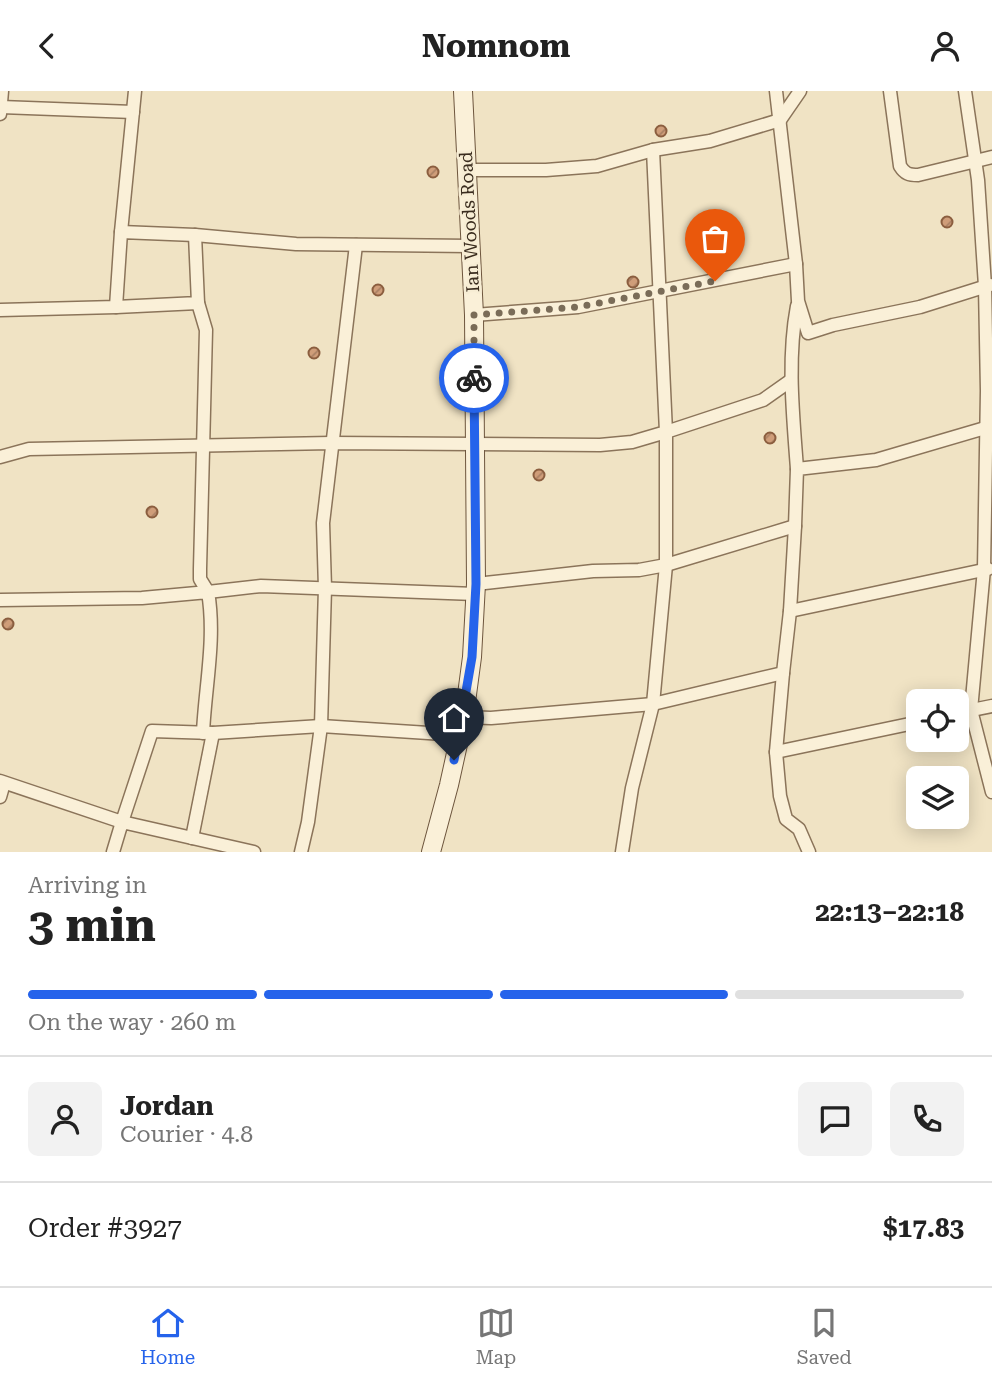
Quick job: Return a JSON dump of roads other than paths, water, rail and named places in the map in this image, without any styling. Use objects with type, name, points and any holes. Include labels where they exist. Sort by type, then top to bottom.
[{"type":"street","points":[[0,114],[2,91]]},
{"type":"street","points":[[116,307],[135,91]]},
{"type":"street","name":"Ian Woods Road","points":[[431,852],[464,717],[472,657],[476,589],[474,315],[463,91]]},
{"type":"street","points":[[776,91],[798,300],[808,333]]},
{"type":"street","points":[[466,170],[546,170],[597,166],[653,150],[710,141],[780,120],[800,91]]},
{"type":"street","points":[[890,91],[900,166],[908,175],[992,157]]},
{"type":"street","points":[[965,91],[976,160],[989,286],[988,569],[971,710],[992,792]]},
{"type":"street","points":[[1,107],[133,112]]},
{"type":"street","points":[[622,852],[632,788],[653,704],[666,565],[666,432],[653,150]]},
{"type":"street","points":[[121,232],[296,244],[470,246]]},
{"type":"street","points":[[192,838],[208,733],[210,604],[208,592],[200,579],[205,325],[198,303],[195,235]]},
{"type":"street","points":[[301,852],[308,822],[321,726],[325,587],[323,523],[356,245]]},
{"type":"street","points":[[474,315],[578,307],[796,264]]},
{"type":"street","points":[[792,357],[808,333],[833,325],[920,307],[989,286]]},
{"type":"street","points":[[798,300],[791,335],[790,381],[797,469],[795,526],[790,611],[776,752],[780,796],[786,819],[799,829],[809,852]]},
{"type":"street","points":[[0,310],[198,303]]},
{"type":"street","points":[[0,457],[29,449],[331,443],[600,445],[632,442],[763,400],[790,381]]},
{"type":"street","points":[[797,469],[876,460],[989,427]]},
{"type":"street","points":[[0,600],[142,599],[261,586],[476,589],[593,571],[639,570],[666,565],[795,526]]},
{"type":"street","points":[[790,611],[988,569]]},
{"type":"street","points":[[464,717],[491,718],[653,704],[783,673]]},
{"type":"street","points":[[971,710],[992,706]]},
{"type":"street","points":[[776,752],[906,725]]},
{"type":"street","points":[[113,852],[152,731],[208,733],[321,726],[459,735]]},
{"type":"street","points":[[0,797],[2,782],[122,822],[254,852]]}]
